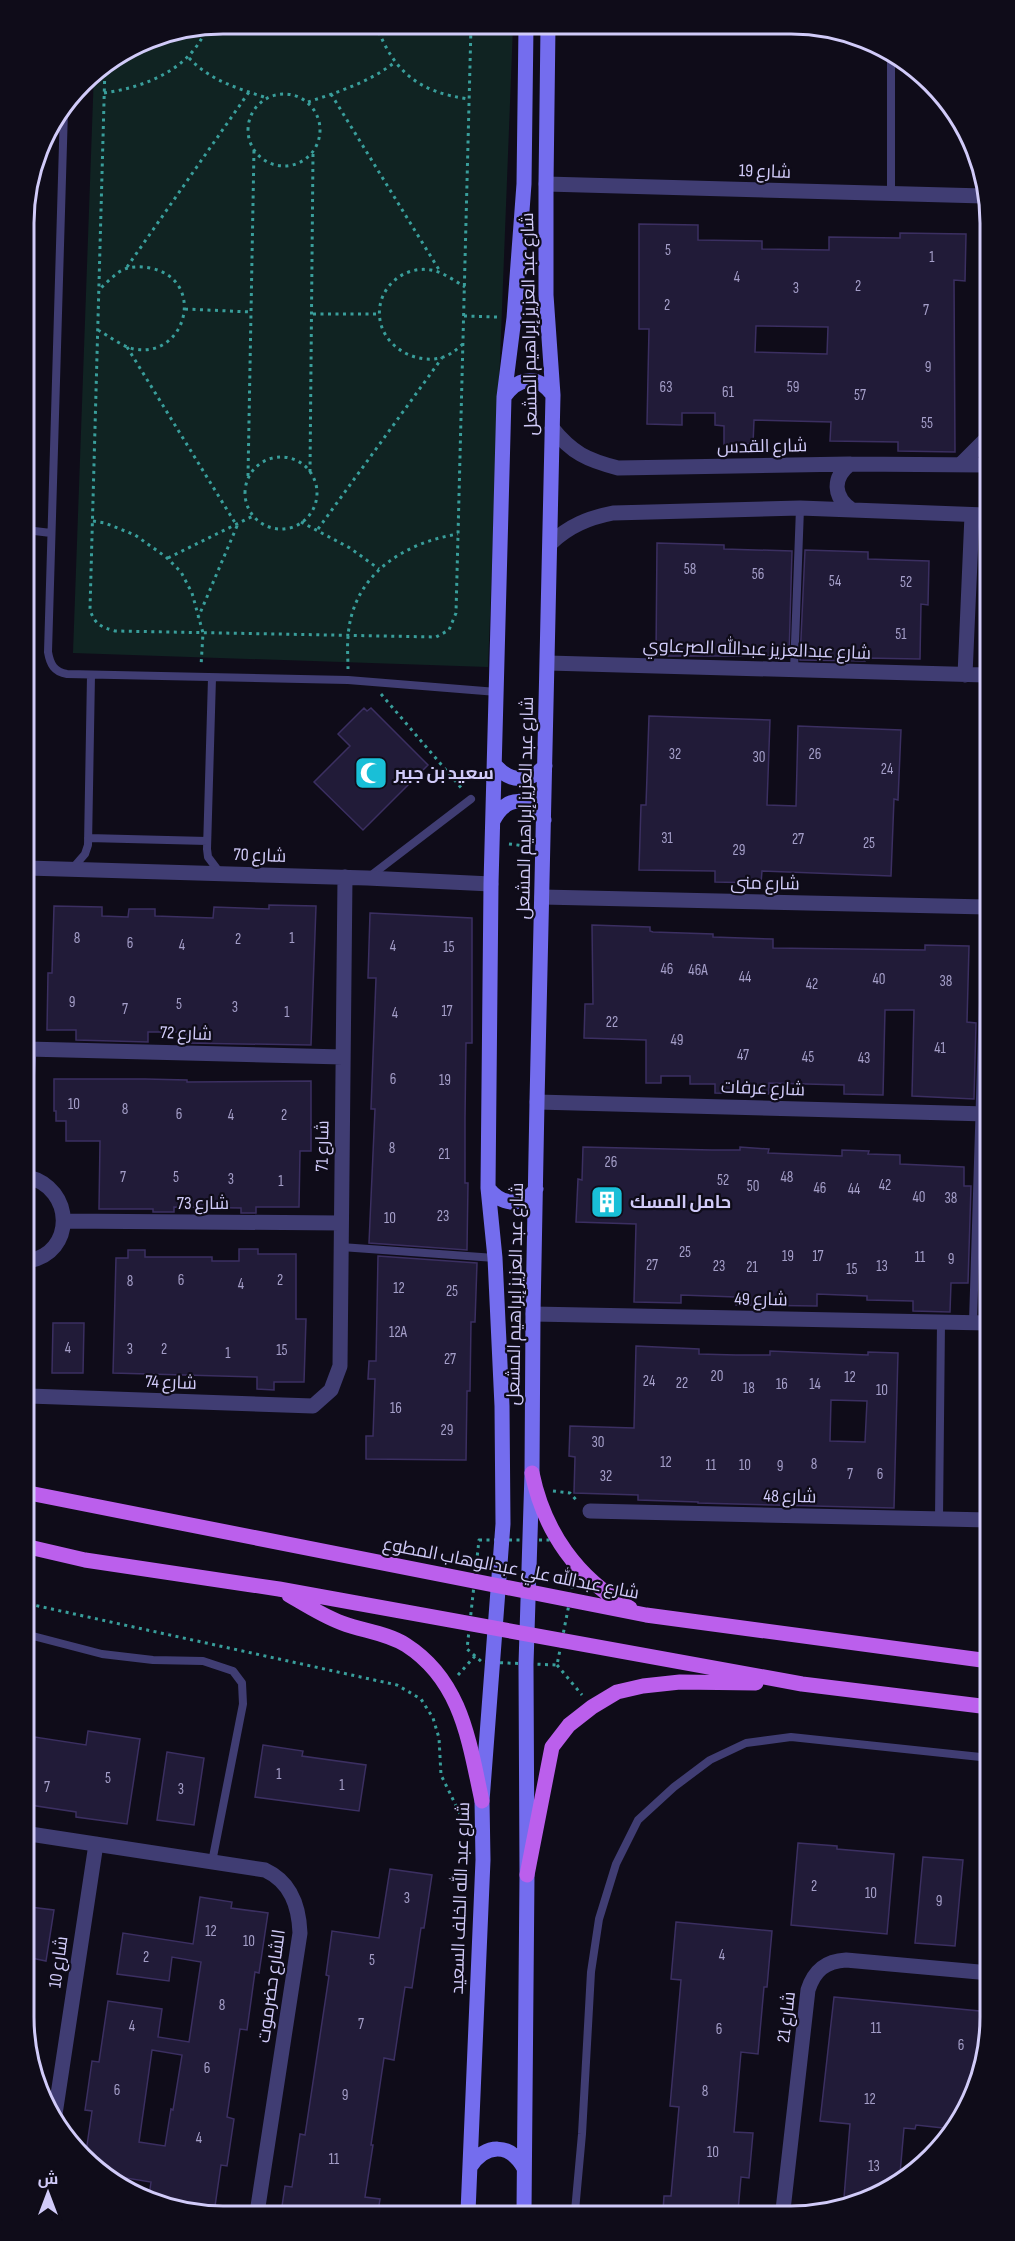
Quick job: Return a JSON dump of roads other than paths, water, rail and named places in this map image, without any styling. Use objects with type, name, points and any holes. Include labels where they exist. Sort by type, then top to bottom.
[{"type":"main road","name":"شارع عبد العزيز إبراهيم المشعل","points":[[499,1585],[503,1524],[502,1417],[495,1258],[488,1188],[491,884],[504,397],[514,318],[524,184],[526,34]]},
{"type":"main road","name":"شارع عبد العزيز إبراهيم المشعل","points":[[530,1592],[532,1314],[554,395],[546,295],[548,34]]},
{"type":"main road","points":[[504,397],[510,388],[528,380],[547,387],[554,395]]},
{"type":"main road","points":[[495,765],[501,772],[519,779],[538,773],[545,766]]},
{"type":"main road","points":[[493,821],[498,811],[507,804],[518,801],[530,803],[539,810],[544,820]]},
{"type":"main road","points":[[488,1188],[494,1196],[513,1203],[523,1201],[536,1189]]},
{"type":"main road","points":[[532,1473],[536,1490],[553,1532],[567,1555],[580,1570],[611,1596],[646,1615]]},
{"type":"main road","name":"شارع عبدالله علي عبدالوهاب المطوع","points":[[34,1494],[646,1615],[980,1660]]},
{"type":"main road","points":[[34,1548],[103,1563],[279,1589],[802,1684],[980,1706]]},
{"type":"main road","name":"شارع عبد الله الخلف السعيد","points":[[468,2206],[483,1860],[482,1801],[499,1585]]},
{"type":"main road","points":[[279,1589],[341,1623],[386,1636],[406,1645],[433,1668],[448,1686],[463,1718],[482,1801]]},
{"type":"main road","points":[[524,2206],[527,1634],[530,1592]]},
{"type":"main road","points":[[527,1875],[552,1747],[569,1725],[592,1707],[617,1692],[661,1684],[680,1682],[802,1684]]},
{"type":"main road","points":[[470,2167],[476,2157],[498,2148],[509,2151],[518,2158],[524,2168]]},
{"type":"street","name":"شارع 19","points":[[546,184],[978,196]]},
{"type":"street","name":"شارع القدس","points":[[552,428],[579,454],[597,463],[618,468],[850,464],[980,465]]},
{"type":"street","points":[[961,464],[980,445]]},
{"type":"street","points":[[850,464],[838,478],[836,487],[838,496],[852,510]]},
{"type":"street","points":[[551,543],[574,525],[613,513],[800,508],[979,515],[965,675]]},
{"type":"street","name":"شارع عبدالعزيز عبدالله الصرعاوي","points":[[548,663],[980,675]]},
{"type":"street","name":"شارع 70","points":[[35,868],[345,877],[491,884]]},
{"type":"street","name":"شارع 71","points":[[313,1406],[331,1390],[340,1366],[345,877]]},
{"type":"street","name":"شارع منى","points":[[542,897],[980,907]]},
{"type":"street","name":"شارع 72","points":[[35,1049],[343,1057]]},
{"type":"street","name":"شارع عرفات","points":[[537,1101],[980,1114]]},
{"type":"street","points":[[34,1179],[53,1190],[62,1204],[64,1221],[60,1237],[51,1251],[34,1260]]},
{"type":"street","name":"شارع 73","points":[[64,1221],[341,1223]]},
{"type":"street","name":"شارع 49","points":[[532,1314],[980,1322]]},
{"type":"street","name":"شارع 74","points":[[34,1396],[313,1406]]},
{"type":"street","name":"شارع 48","points":[[590,1511],[980,1520]]},
{"type":"street","name":"الشارع حضرموت","points":[[34,1835],[265,1870],[276,1875],[292,1894],[297,1906],[300,1933],[258,2206]]},
{"type":"street","name":"شارع 10","points":[[56,2105],[96,1845]]},
{"type":"street","name":"شارع 21","points":[[783,2206],[808,1990],[818,1971],[836,1960],[846,1960],[980,1972]]},
{"type":"lane","points":[[891,63],[891,194]]},
{"type":"lane","points":[[64,124],[48,652],[53,667],[61,673],[91,675],[348,680],[497,692]]},
{"type":"lane","points":[[794,670],[800,508]]},
{"type":"lane","points":[[35,531],[51,533]]},
{"type":"lane","points":[[72,869],[85,854],[88,838],[91,675]]},
{"type":"lane","points":[[212,678],[207,841],[208,857],[220,874]]},
{"type":"lane","points":[[367,878],[471,799]]},
{"type":"lane","points":[[88,838],[207,841]]},
{"type":"lane","points":[[341,1247],[495,1258]]},
{"type":"lane","points":[[939,1518],[941,1322]]},
{"type":"lane","points":[[34,1636],[102,1654],[153,1660],[203,1661],[233,1671],[242,1683],[243,1704],[212,1862]]},
{"type":"lane","points":[[575,2206],[591,1971],[599,1919],[615,1864],[638,1820],[674,1787],[710,1760],[746,1743],[792,1737],[980,1757]]},
{"type":"place","name":"سعيد بن جبير","points":[[371,773]]},
{"type":"place","name":"حامل المسك","points":[[607,1202]]}]
